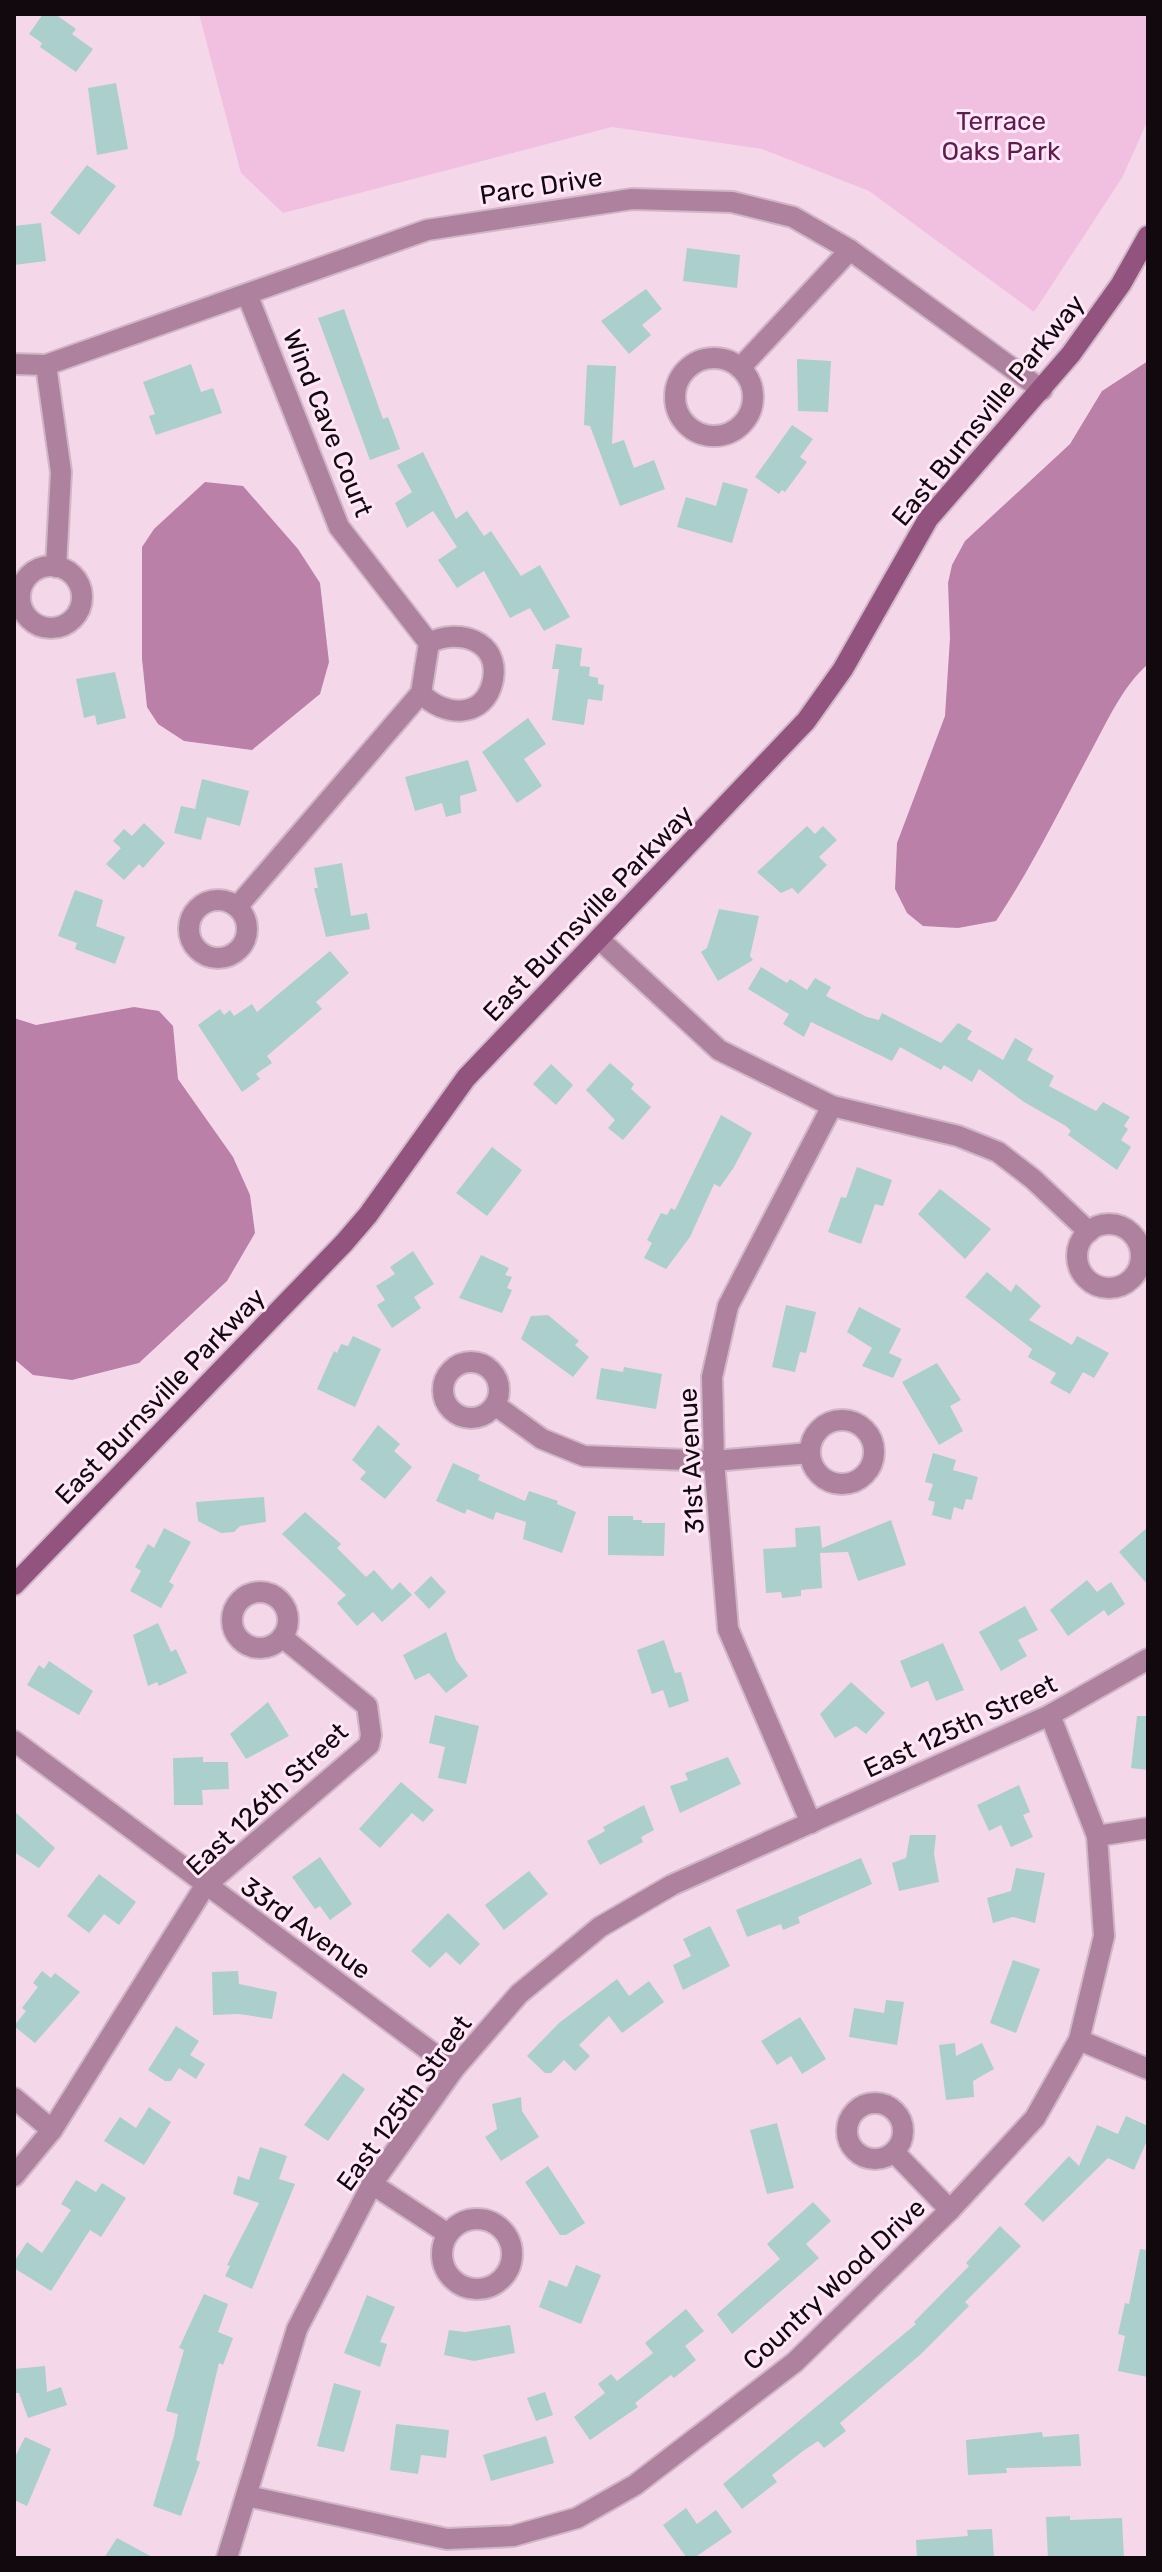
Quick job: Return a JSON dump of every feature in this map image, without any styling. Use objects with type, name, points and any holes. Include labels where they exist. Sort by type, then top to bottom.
[{"type":"street","name":"Parc Drive","points":[[14,364],[46,365],[427,230],[632,199],[732,202],[793,217],[850,250],[1042,390]]},
{"type":"street","name":"East Burnsville Parkway","points":[[14,1585],[344,1243],[368,1215],[466,1078],[815,710],[843,669],[928,519],[954,485],[1042,390],[1095,322],[1148,236]]},
{"type":"street","points":[[740,368],[850,250]]},
{"type":"street","name":"Wind Cave Court","points":[[247,294],[339,527],[429,643]]},
{"type":"street","points":[[46,365],[61,472],[56,567]]},
{"type":"street","points":[[237,907],[421,693],[429,643],[443,636],[459,635],[474,640],[485,650],[492,664],[493,680],[487,695],[476,706],[461,712],[445,711],[431,705],[421,693]]},
{"type":"street","points":[[599,939],[719,1050],[832,1106],[958,1136],[998,1152],[1033,1179],[1089,1232]]},
{"type":"street","name":"31st Avenue","points":[[811,1823],[728,1629],[714,1461],[712,1377],[728,1306],[832,1106]]},
{"type":"street","points":[[495,1405],[542,1439],[584,1456],[714,1461],[810,1453]]},
{"type":"street","name":"East 126th Street","points":[[14,2176],[52,2130],[205,1886],[369,1745],[371,1735],[367,1706],[282,1637]]},
{"type":"street","name":"East 125th Street","points":[[227,2558],[297,2329],[372,2184],[454,2069],[519,1994],[600,1927],[672,1885],[1050,1715],[1148,1659]]},
{"type":"street","name":"Country Wood Drive","points":[[247,2496],[447,2539],[513,2536],[577,2518],[635,2485],[795,2362],[950,2210],[1035,2118],[1079,2040],[1104,1936],[1097,1836],[1050,1715]]},
{"type":"street","name":"33rd Avenue","points":[[14,1741],[454,2069]]},
{"type":"street","points":[[1097,1836],[1148,1828]]},
{"type":"street","points":[[1079,2040],[1148,2069]]},
{"type":"street","points":[[14,2098],[52,2130]]},
{"type":"street","points":[[894,2152],[950,2210]]},
{"type":"street","points":[[372,2184],[448,2234]]},
{"type":"green space","name":"Terrace Oaks Park","points":[[199,14],[1148,14],[1148,120],[1122,178],[1034,312],[869,191],[762,149],[612,127],[283,213],[241,173]]},
{"type":"shaded area","points":[[1148,361],[1148,664],[1130,683],[1116,706],[1034,859],[996,921],[958,928],[923,926],[907,913],[895,889],[897,843],[945,716],[950,638],[948,583],[952,565],[965,541],[1070,444],[1102,391]]},
{"type":"shaded area","points":[[205,482],[243,486],[298,549],[320,583],[329,662],[320,694],[252,750],[184,741],[158,724],[147,707],[142,659],[142,547],[154,529]]},
{"type":"shaded area","points":[[134,1007],[159,1011],[173,1026],[178,1079],[233,1157],[250,1195],[255,1233],[227,1281],[139,1363],[72,1380],[33,1375],[14,1359],[14,1018],[36,1025]]},
{"type":"building","points":[[43,14],[55,14],[76,29],[72,34],[93,49],[76,72],[40,47],[42,43],[29,34]]},
{"type":"building","points":[[116,83],[128,149],[97,155],[88,88]]},
{"type":"building","points":[[87,165],[116,186],[79,235],[50,213]]},
{"type":"building","points":[[41,223],[46,261],[14,265],[14,226]]},
{"type":"building","points":[[687,248],[740,255],[737,288],[683,281]]},
{"type":"building","points":[[646,289],[662,309],[642,325],[651,335],[629,354],[601,321]]},
{"type":"building","points":[[344,309],[383,419],[388,417],[400,449],[370,460],[318,318]]},
{"type":"building","points":[[797,359],[831,361],[828,412],[798,411]]},
{"type":"building","points":[[191,364],[201,392],[213,388],[222,413],[156,435],[149,416],[155,414],[143,382]]},
{"type":"building","points":[[587,365],[616,366],[612,444],[624,440],[634,468],[654,460],[665,489],[620,506],[590,426],[584,425]]},
{"type":"building","points":[[792,425],[813,439],[800,457],[807,462],[785,492],[782,490],[779,494],[755,477]]},
{"type":"building","points":[[423,452],[456,519],[467,511],[484,536],[491,531],[521,576],[540,565],[570,617],[544,631],[530,608],[510,618],[484,571],[457,588],[438,560],[457,547],[433,511],[407,528],[395,503],[412,492],[397,465]]},
{"type":"building","points":[[723,482],[748,489],[732,543],[677,527],[686,497],[716,506]]},
{"type":"building","points":[[556,644],[582,648],[580,666],[590,667],[589,676],[598,678],[598,684],[604,685],[602,701],[588,699],[584,725],[552,720],[559,669],[552,669]]},
{"type":"building","points":[[115,672],[126,718],[97,725],[95,715],[84,718],[76,679]]},
{"type":"building","points":[[528,718],[546,744],[524,759],[542,786],[517,803],[482,752]]},
{"type":"building","points":[[468,760],[477,791],[460,796],[461,813],[446,817],[442,803],[415,811],[405,777]]},
{"type":"building","points":[[202,779],[249,791],[240,826],[207,817],[201,840],[174,833],[181,806],[195,809]]},
{"type":"building","points":[[144,823],[165,843],[143,868],[139,864],[124,880],[106,864],[121,848],[113,841],[124,829],[132,836]]},
{"type":"building","points":[[807,826],[815,834],[823,826],[837,840],[819,857],[827,865],[798,894],[792,888],[781,893],[757,872]]},
{"type":"building","points":[[342,863],[351,916],[367,913],[370,929],[326,937],[314,888],[318,888],[314,868]]},
{"type":"building","points":[[75,890],[103,900],[96,926],[125,937],[115,964],[75,949],[77,943],[58,936]]},
{"type":"building","points":[[719,909],[759,916],[750,956],[753,960],[718,981],[701,952],[707,948]]},
{"type":"building","points":[[330,951],[349,973],[316,1002],[322,1009],[267,1056],[272,1063],[256,1074],[260,1079],[242,1092],[198,1025],[220,1009],[224,1015],[230,1010],[234,1016],[252,1004],[257,1012]]},
{"type":"building","points":[[761,967],[787,983],[790,979],[807,990],[815,978],[831,987],[826,996],[867,1017],[879,1020],[882,1013],[941,1043],[958,1023],[972,1031],[967,1039],[1003,1060],[1015,1038],[1033,1049],[1027,1060],[1054,1076],[1049,1086],[1096,1111],[1103,1102],[1130,1117],[1124,1126],[1128,1129],[1121,1140],[1131,1147],[1117,1170],[1068,1135],[1071,1131],[1066,1126],[1024,1102],[979,1069],[972,1082],[944,1065],[941,1070],[900,1047],[892,1061],[811,1022],[804,1037],[783,1024],[789,1014],[748,989]]},
{"type":"building","points":[[610,1063],[634,1084],[631,1089],[651,1107],[623,1140],[608,1128],[615,1120],[586,1090]]},
{"type":"building","points":[[551,1064],[573,1085],[556,1105],[533,1084]]},
{"type":"building","points":[[721,1115],[752,1133],[720,1187],[714,1184],[690,1237],[666,1269],[644,1258],[652,1243],[647,1240],[661,1213],[667,1215],[671,1208],[675,1210]]},
{"type":"building","points":[[492,1147],[522,1170],[487,1216],[456,1193]]},
{"type":"building","points":[[857,1167],[892,1180],[883,1206],[875,1204],[861,1244],[828,1232],[841,1197],[846,1198]]},
{"type":"building","points":[[940,1189],[991,1229],[965,1259],[918,1214]]},
{"type":"building","points":[[413,1251],[434,1284],[414,1297],[421,1308],[392,1328],[377,1305],[385,1300],[376,1286],[395,1274],[390,1267]]},
{"type":"building","points":[[481,1255],[509,1268],[505,1275],[512,1277],[507,1288],[512,1290],[502,1313],[459,1298]]},
{"type":"building","points":[[987,1272],[1011,1292],[1016,1284],[1041,1306],[1029,1320],[1072,1345],[1077,1336],[1109,1353],[1094,1378],[1083,1372],[1070,1394],[1050,1383],[1056,1373],[1028,1357],[1032,1349],[965,1297]]},
{"type":"building","points":[[786,1305],[816,1312],[806,1353],[800,1352],[795,1372],[772,1367]]},
{"type":"building","points":[[859,1307],[901,1329],[889,1353],[902,1359],[893,1378],[862,1366],[872,1348],[847,1332]]},
{"type":"building","points":[[548,1315],[579,1341],[575,1345],[589,1357],[573,1377],[521,1339],[531,1316]]},
{"type":"building","points":[[353,1336],[381,1349],[355,1407],[317,1389],[334,1351],[337,1353],[341,1344],[348,1346]]},
{"type":"building","points":[[937,1363],[961,1400],[950,1406],[963,1431],[939,1445],[902,1382]]},
{"type":"building","points":[[624,1367],[662,1374],[656,1409],[596,1399],[601,1368],[623,1372]]},
{"type":"building","points":[[378,1425],[400,1444],[394,1451],[412,1467],[385,1499],[360,1479],[366,1472],[352,1460]]},
{"type":"building","points":[[933,1453],[956,1460],[953,1470],[978,1477],[972,1500],[966,1499],[963,1510],[954,1507],[951,1520],[932,1515],[935,1502],[928,1500],[933,1484],[925,1482]]},
{"type":"building","points":[[453,1463],[480,1475],[478,1480],[525,1501],[529,1491],[558,1501],[557,1504],[576,1512],[562,1553],[523,1539],[526,1522],[496,1512],[493,1520],[467,1509],[465,1514],[436,1501]]},
{"type":"building","points":[[264,1497],[266,1522],[221,1533],[198,1521],[196,1502]]},
{"type":"building","points":[[305,1512],[341,1544],[337,1548],[366,1577],[374,1570],[392,1590],[400,1582],[412,1595],[382,1622],[373,1612],[357,1626],[337,1603],[346,1595],[282,1534]]},
{"type":"building","points":[[608,1516],[633,1516],[633,1520],[642,1520],[642,1523],[665,1523],[664,1556],[608,1555]]},
{"type":"building","points":[[891,1520],[906,1565],[858,1581],[848,1552],[820,1553],[822,1588],[801,1590],[801,1596],[782,1598],[781,1592],[766,1593],[763,1549],[796,1547],[795,1528],[820,1526],[822,1548]]},
{"type":"building","points":[[1148,1527],[1148,1585],[1119,1552]]},
{"type":"building","points":[[164,1528],[191,1542],[169,1582],[174,1585],[161,1608],[130,1591],[141,1571],[135,1567],[148,1544],[154,1548]]},
{"type":"building","points":[[431,1576],[446,1592],[429,1609],[414,1593]]},
{"type":"building","points":[[1087,1580],[1097,1592],[1111,1582],[1125,1604],[1108,1616],[1104,1610],[1068,1636],[1050,1610]]},
{"type":"building","points":[[1025,1606],[1038,1630],[1018,1640],[1027,1656],[1001,1671],[979,1632]]},
{"type":"building","points":[[158,1623],[171,1652],[176,1649],[187,1673],[159,1686],[157,1682],[148,1686],[133,1635]]},
{"type":"building","points":[[446,1632],[456,1660],[468,1676],[446,1693],[429,1673],[415,1680],[403,1655]]},
{"type":"building","points":[[664,1640],[675,1673],[681,1672],[689,1701],[669,1708],[663,1690],[652,1694],[637,1650]]},
{"type":"building","points":[[943,1643],[964,1690],[936,1701],[928,1681],[911,1688],[900,1661]]},
{"type":"building","points":[[49,1661],[93,1691],[79,1715],[27,1685],[39,1665],[44,1669]]},
{"type":"building","points":[[851,1682],[885,1713],[866,1734],[856,1726],[835,1738],[820,1714]]},
{"type":"building","points":[[268,1702],[289,1736],[246,1759],[230,1734]]},
{"type":"building","points":[[435,1715],[479,1726],[466,1784],[438,1778],[445,1747],[429,1743]]},
{"type":"building","points":[[1137,1716],[1148,1716],[1148,1770],[1131,1768]]},
{"type":"building","points":[[203,1757],[203,1762],[228,1762],[229,1789],[202,1790],[203,1805],[174,1805],[173,1758]]},
{"type":"building","points":[[728,1757],[741,1784],[680,1813],[670,1786],[688,1780],[685,1773]]},
{"type":"building","points":[[401,1782],[434,1810],[423,1822],[412,1813],[380,1848],[359,1829]]},
{"type":"building","points":[[1019,1785],[1030,1812],[1023,1815],[1033,1837],[1011,1847],[1001,1825],[989,1831],[977,1805]]},
{"type":"building","points":[[644,1805],[654,1830],[641,1837],[643,1842],[600,1865],[587,1841],[605,1831],[603,1827]]},
{"type":"building","points":[[14,1811],[55,1848],[39,1868],[14,1852]]},
{"type":"building","points":[[910,1835],[936,1835],[934,1854],[939,1882],[899,1891],[892,1863],[906,1858]]},
{"type":"building","points":[[320,1857],[352,1904],[330,1920],[320,1906],[315,1909],[292,1877]]},
{"type":"building","points":[[861,1858],[872,1884],[798,1917],[800,1923],[783,1930],[781,1924],[747,1937],[736,1910]]},
{"type":"building","points":[[1016,1868],[1045,1873],[1035,1923],[1013,1917],[993,1923],[987,1898],[1011,1891]]},
{"type":"building","points":[[529,1871],[548,1894],[504,1930],[485,1905]]},
{"type":"building","points":[[99,1874],[136,1902],[119,1925],[104,1914],[89,1933],[67,1916]]},
{"type":"building","points":[[448,1913],[480,1944],[460,1965],[446,1952],[430,1968],[411,1951]]},
{"type":"building","points":[[710,1926],[730,1966],[683,1990],[673,1965],[691,1956],[683,1939]]},
{"type":"building","points":[[1013,1960],[1040,1969],[1016,2033],[990,2023]]},
{"type":"building","points":[[42,1971],[51,1978],[55,1973],[80,1992],[35,2043],[14,2026],[26,2011],[22,2008],[38,1987],[33,1983]]},
{"type":"building","points":[[238,1971],[239,1984],[277,1992],[272,2019],[239,2014],[213,2015],[212,1972]]},
{"type":"building","points":[[617,1979],[629,1996],[649,1981],[664,2002],[622,2033],[609,2016],[579,2045],[590,2056],[575,2071],[564,2060],[551,2073],[545,2073],[527,2056],[559,2023]]},
{"type":"building","points":[[886,2000],[904,2002],[897,2045],[849,2037],[854,2008],[884,2013]]},
{"type":"building","points":[[800,2017],[826,2059],[802,2074],[791,2056],[777,2065],[761,2041]]},
{"type":"building","points":[[176,2026],[199,2041],[190,2055],[205,2064],[196,2079],[179,2068],[171,2081],[165,2081],[148,2070]]},
{"type":"building","points":[[955,2043],[956,2056],[982,2043],[994,2069],[973,2081],[974,2097],[946,2100],[939,2045]]},
{"type":"building","points":[[343,2073],[365,2089],[328,2141],[304,2125]]},
{"type":"building","points":[[521,2097],[522,2111],[539,2137],[501,2161],[485,2137],[497,2129],[492,2104]]},
{"type":"building","points":[[149,2107],[171,2122],[144,2165],[104,2141],[120,2117],[136,2128]]},
{"type":"building","points":[[1126,2116],[1148,2126],[1148,2138],[1134,2170],[1108,2158],[1043,2222],[1024,2204],[1069,2156],[1079,2166],[1097,2125],[1118,2134]]},
{"type":"building","points":[[777,2123],[794,2188],[767,2194],[750,2130]]},
{"type":"building","points":[[260,2147],[287,2156],[279,2179],[295,2184],[252,2289],[225,2276],[230,2266],[227,2265],[259,2203],[233,2194],[238,2176],[249,2180]]},
{"type":"building","points":[[548,2166],[585,2223],[566,2235],[560,2235],[525,2182]]},
{"type":"building","points":[[76,2180],[96,2192],[102,2183],[126,2198],[101,2237],[90,2230],[51,2291],[14,2268],[14,2262],[27,2242],[42,2253],[71,2210],[61,2204]]},
{"type":"building","points":[[813,2202],[831,2221],[806,2244],[819,2258],[732,2334],[717,2314],[780,2259],[767,2244]]},
{"type":"building","points":[[1000,2226],[1021,2246],[965,2302],[969,2306],[921,2354],[840,2423],[846,2431],[824,2448],[818,2441],[803,2451],[772,2475],[777,2482],[742,2509],[723,2484],[916,2324],[914,2322],[969,2266],[966,2263]]},
{"type":"building","points":[[1140,2249],[1148,2250],[1148,2377],[1118,2371],[1125,2336],[1118,2334],[1125,2303],[1129,2304]]},
{"type":"building","points":[[576,2265],[601,2275],[581,2324],[539,2307],[549,2280],[567,2287]]},
{"type":"building","points":[[204,2294],[228,2304],[218,2332],[233,2338],[223,2365],[219,2363],[196,2460],[200,2462],[181,2516],[153,2506],[178,2414],[166,2411],[184,2350],[179,2348]]},
{"type":"building","points":[[367,2295],[395,2307],[380,2342],[387,2344],[380,2367],[344,2353]]},
{"type":"building","points":[[686,2309],[704,2331],[685,2346],[696,2360],[674,2378],[671,2375],[635,2403],[638,2407],[590,2440],[574,2417],[605,2393],[598,2384],[611,2374],[617,2381],[653,2353],[645,2343]]},
{"type":"building","points":[[510,2325],[515,2353],[474,2361],[444,2355],[449,2330],[465,2332]]},
{"type":"building","points":[[45,2366],[47,2392],[61,2387],[67,2405],[28,2418],[19,2393],[14,2393],[14,2369]]},
{"type":"building","points":[[334,2383],[361,2391],[344,2452],[317,2446]]},
{"type":"building","points":[[545,2392],[553,2415],[536,2421],[527,2398]]},
{"type":"building","points":[[396,2424],[449,2430],[446,2458],[421,2455],[418,2474],[390,2470]]},
{"type":"building","points":[[1042,2432],[1043,2437],[1079,2434],[1081,2466],[1006,2468],[1007,2473],[968,2475],[966,2440]]},
{"type":"building","points":[[546,2436],[554,2463],[491,2481],[483,2455]]},
{"type":"building","points":[[25,2437],[51,2449],[27,2506],[14,2500],[14,2459]]},
{"type":"building","points":[[686,2508],[697,2524],[716,2510],[732,2532],[694,2558],[687,2558],[663,2525]]},
{"type":"building","points":[[1070,2516],[1070,2520],[1122,2518],[1124,2558],[1048,2558],[1046,2517]]},
{"type":"building","points":[[992,2529],[994,2558],[917,2558],[916,2540],[968,2536],[967,2530]]},
{"type":"building","points":[[117,2538],[154,2558],[104,2558]]}]
